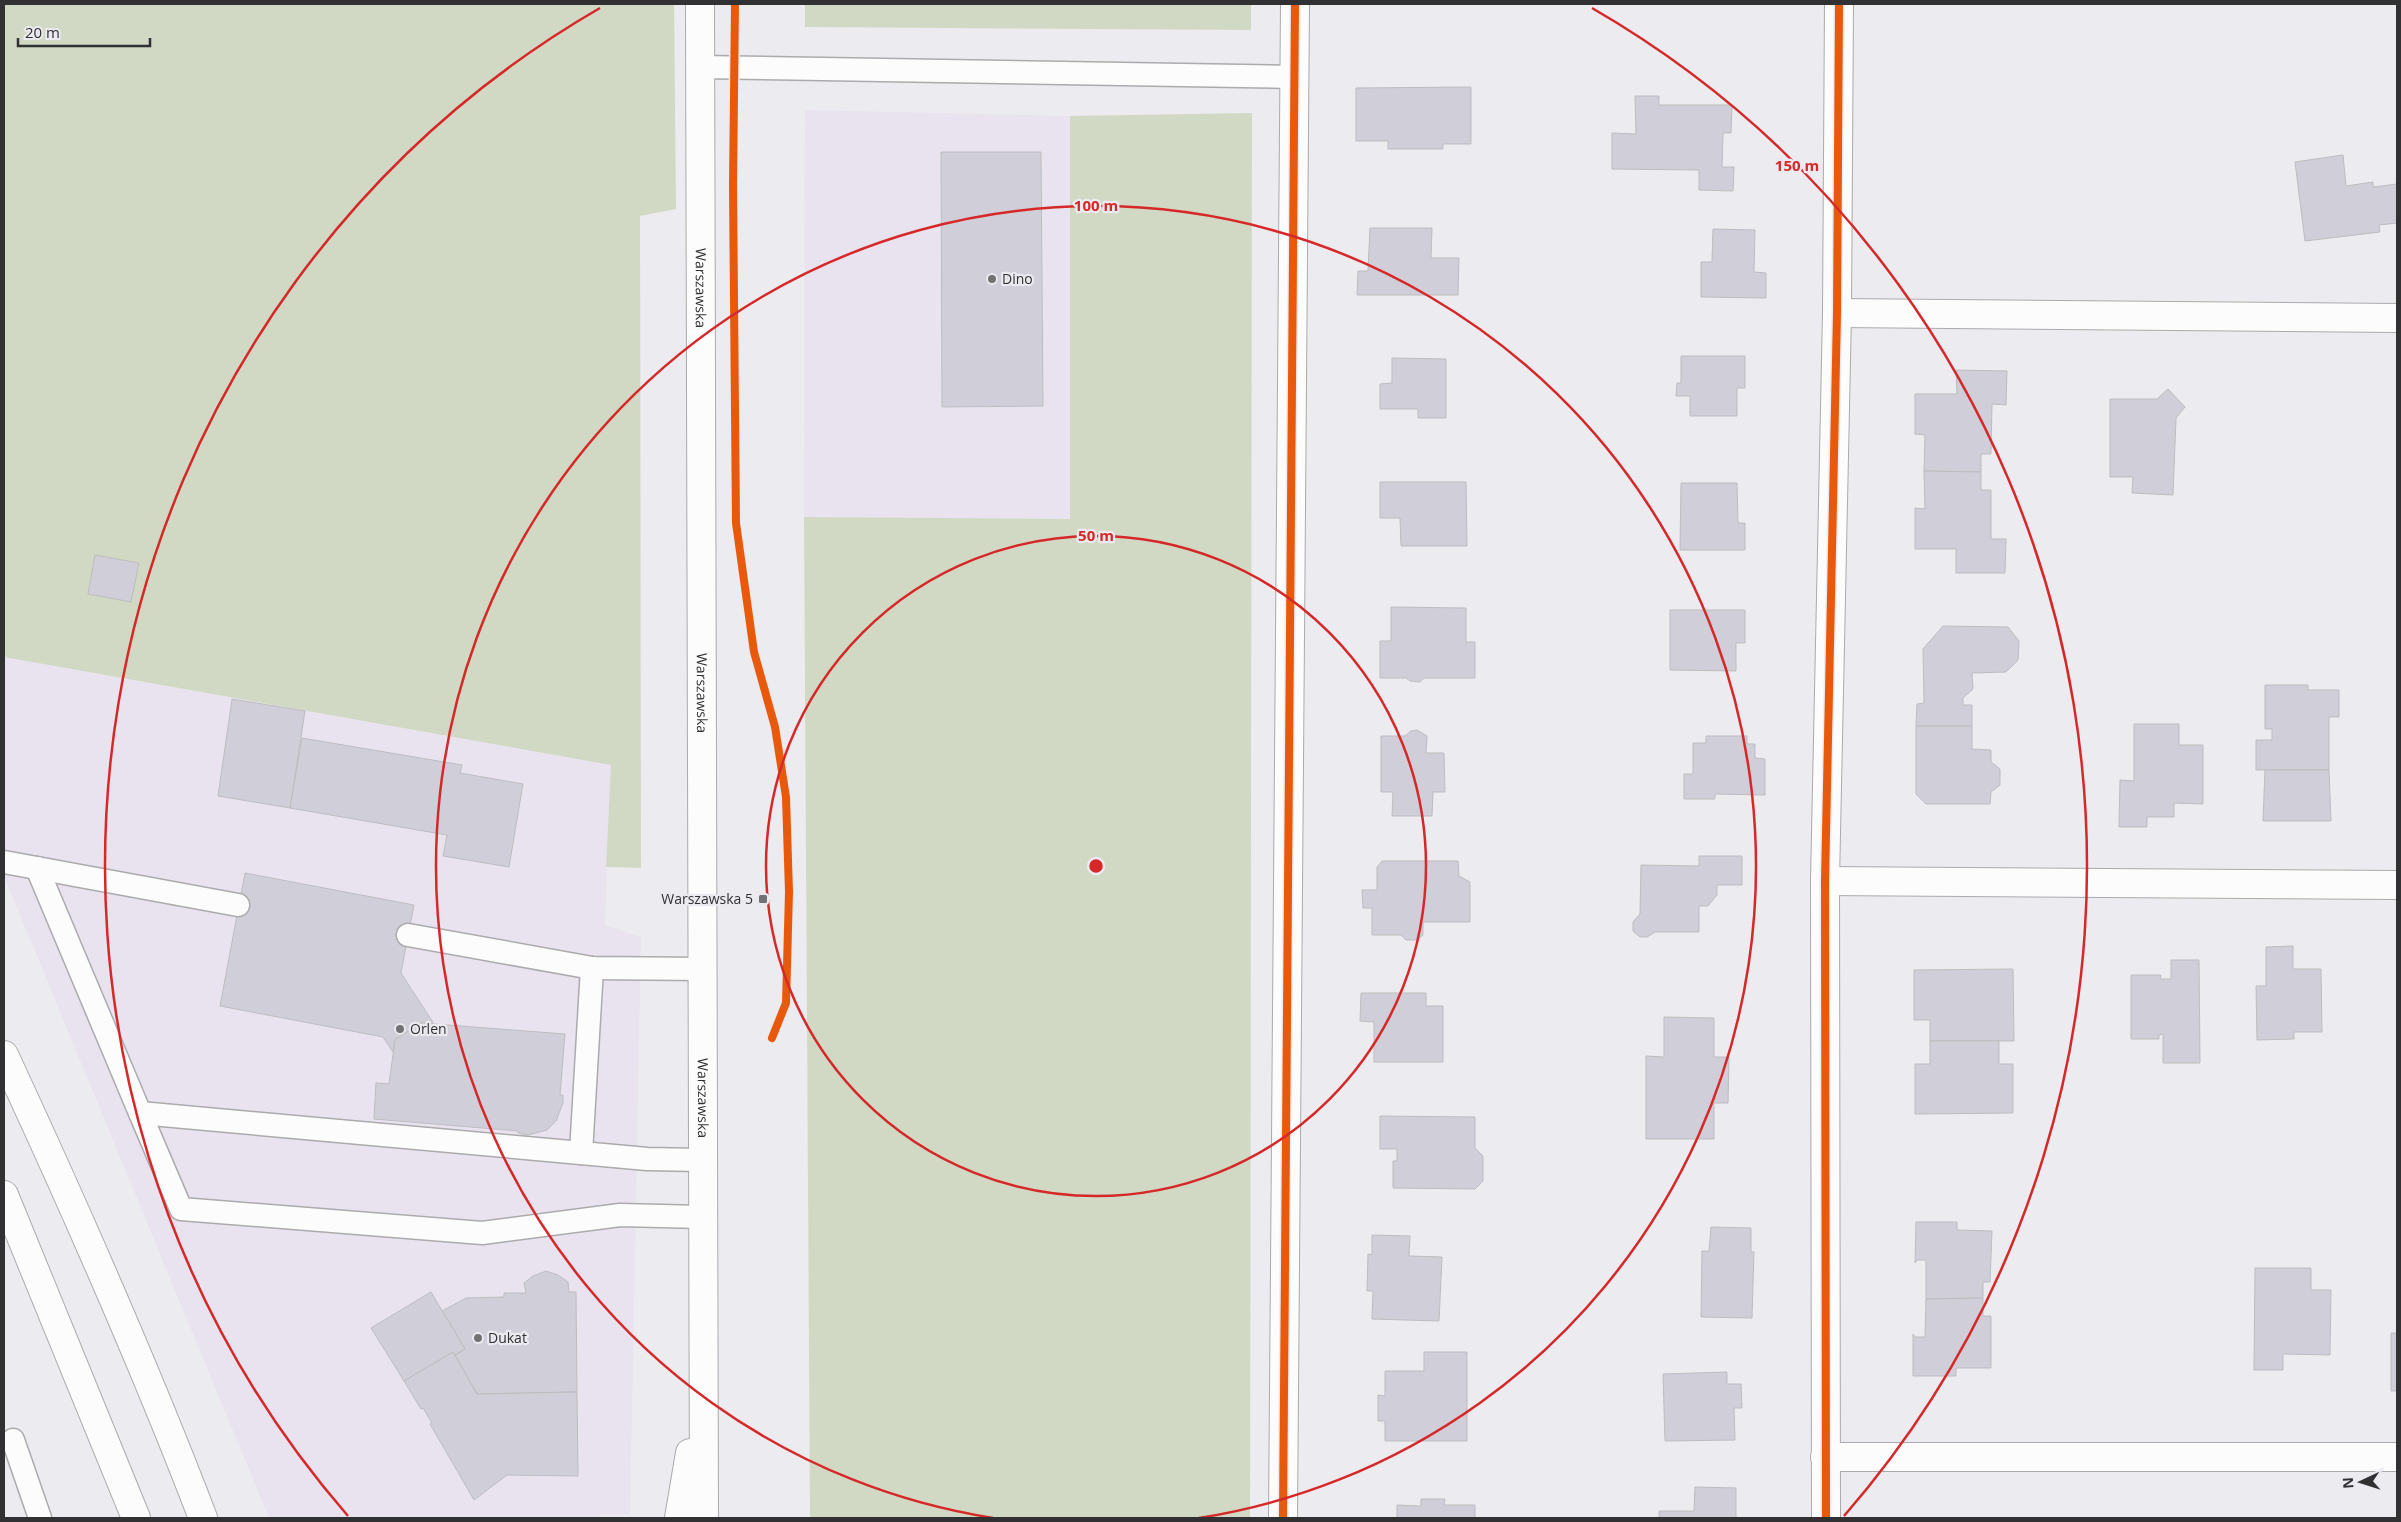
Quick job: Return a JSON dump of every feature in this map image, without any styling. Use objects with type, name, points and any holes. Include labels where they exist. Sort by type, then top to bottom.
[{"type":"street","name":"Warszawska","points":[[700,4],[703,969],[701,1160],[704,1518]]},
{"type":"street","points":[[1282,1518],[1295,4]]},
{"type":"street","points":[[1826,1518],[1825,881],[1837,313],[1839,4]]},
{"type":"street","points":[[1837,313],[2397,318]]},
{"type":"street","points":[[1825,881],[2397,885]]},
{"type":"street","points":[[4,1055],[104,1275],[169,1429],[203,1518]]},
{"type":"street","points":[[4,1195],[136,1518]]},
{"type":"street","name":"Warszawska","points":[[679,1518],[702,1382]]},
{"type":"street","points":[[1825,1457],[2397,1457]]},
{"type":"lane","points":[[700,67],[1295,77]]},
{"type":"lane","points":[[4,862],[238,904]]},
{"type":"lane","points":[[37,868],[181,1209],[482,1233],[620,1215],[702,1217]]},
{"type":"lane","points":[[408,935],[592,968],[703,969]]},
{"type":"lane","points":[[581,1153],[592,968]]},
{"type":"lane","points":[[140,1113],[647,1159],[701,1160]]},
{"type":"lane","points":[[13,1440],[40,1518]]},
{"type":"shaded area","points":[[805,110],[1070,116],[1070,519],[804,517]]},
{"type":"shaded area","points":[[4,657],[611,765],[605,925],[641,937],[630,1514],[600,1514],[599,1518],[269,1518],[4,876]]},
{"type":"green space","points":[[4,4],[674,4],[676,209],[640,216],[641,868],[606,867],[611,765],[4,657]]},
{"type":"green space","points":[[805,4],[1251,4],[1251,30],[805,27]]},
{"type":"green space","points":[[1252,113],[1250,1518],[810,1518],[804,517],[1070,519],[1070,116]]},
{"type":"building","points":[[1471,87],[1471,144],[1443,144],[1443,149],[1388,149],[1388,141],[1356,141],[1356,88]]},
{"type":"building","points":[[1635,96],[1659,96],[1659,105],[1732,105],[1731,133],[1723,133],[1722,167],[1734,167],[1733,191],[1699,190],[1699,170],[1612,169],[1612,133],[1636,134]]},
{"type":"building","name":"Dino","points":[[941,152],[1041,152],[1043,406],[942,407]]},
{"type":"building","points":[[2343,155],[2346,186],[2373,182],[2373,187],[2397,184],[2397,223],[2379,225],[2380,232],[2305,241],[2295,162]]},
{"type":"building","points":[[1370,228],[1432,228],[1431,258],[1459,258],[1458,295],[1357,295],[1358,271],[1368,271]]},
{"type":"building","points":[[1713,229],[1755,230],[1754,272],[1766,273],[1766,298],[1701,297],[1701,262],[1712,262]]},
{"type":"building","points":[[1681,356],[1745,356],[1745,388],[1737,388],[1737,416],[1690,416],[1690,396],[1676,396],[1677,383],[1681,383]]},
{"type":"building","points":[[1392,358],[1446,359],[1446,418],[1418,418],[1418,409],[1380,409],[1380,384],[1392,383]]},
{"type":"building","points":[[1956,370],[2007,371],[2006,405],[1992,404],[1991,454],[1981,454],[1981,472],[1924,471],[1925,435],[1915,434],[1915,394],[1957,394]]},
{"type":"building","points":[[2168,389],[2185,407],[2176,418],[2173,495],[2132,493],[2133,477],[2110,477],[2110,399],[2157,399]]},
{"type":"building","points":[[1924,471],[1981,472],[1981,490],[1991,490],[1991,539],[2006,539],[2005,573],[1956,573],[1956,549],[1915,549],[1915,508],[1925,509]]},
{"type":"building","points":[[1380,482],[1466,482],[1467,546],[1401,546],[1400,518],[1380,518]]},
{"type":"building","points":[[1681,483],[1737,483],[1738,523],[1745,523],[1745,550],[1680,550]]},
{"type":"building","points":[[95,555],[139,563],[131,602],[88,594]]},
{"type":"building","points":[[1391,607],[1466,608],[1466,642],[1475,642],[1475,678],[1424,678],[1420,682],[1410,681],[1406,678],[1380,678],[1380,641],[1391,641]]},
{"type":"building","points":[[1670,610],[1745,610],[1745,643],[1736,643],[1736,671],[1670,670]]},
{"type":"building","points":[[1943,626],[2008,627],[2019,641],[2018,660],[2006,672],[1972,673],[1973,689],[1963,698],[1963,705],[1972,705],[1972,726],[1916,726],[1917,704],[1924,703],[1923,649]]},
{"type":"building","points":[[2265,685],[2308,685],[2308,690],[2339,690],[2339,717],[2329,717],[2329,770],[2256,770],[2256,740],[2272,740],[2272,729],[2265,729]]},
{"type":"building","points":[[232,699],[305,711],[290,808],[218,796]]},
{"type":"building","points":[[2134,724],[2179,724],[2179,745],[2203,745],[2203,804],[2174,803],[2174,817],[2147,817],[2147,827],[2119,827],[2120,780],[2134,781]]},
{"type":"building","points":[[1916,726],[1972,726],[1972,749],[1991,750],[1991,762],[2000,769],[2000,785],[1991,792],[1990,804],[1926,804],[1916,794]]},
{"type":"building","points":[[1417,730],[1427,736],[1426,753],[1444,753],[1445,792],[1433,792],[1432,816],[1392,816],[1393,792],[1381,792],[1381,736],[1405,736],[1411,731]]},
{"type":"building","points":[[1706,736],[1747,736],[1747,744],[1755,744],[1755,758],[1765,759],[1765,795],[1715,794],[1715,799],[1684,799],[1684,774],[1693,774],[1693,743],[1706,743]]},
{"type":"building","points":[[302,738],[462,765],[460,773],[523,784],[509,867],[443,856],[447,835],[290,808]]},
{"type":"building","points":[[2265,770],[2329,770],[2331,821],[2263,821]]},
{"type":"building","points":[[1699,856],[1742,856],[1742,885],[1717,885],[1717,895],[1708,906],[1699,906],[1699,932],[1655,932],[1647,937],[1640,937],[1633,931],[1633,922],[1640,914],[1641,865],[1699,866]]},
{"type":"building","points":[[1382,861],[1458,861],[1459,876],[1470,882],[1470,922],[1423,922],[1423,935],[1417,940],[1406,940],[1401,935],[1372,935],[1372,908],[1363,908],[1362,890],[1377,890],[1377,867]]},
{"type":"building","points":[[245,873],[414,905],[401,973],[434,1024],[421,1023],[395,1040],[393,1052],[383,1037],[220,1006]]},
{"type":"building","points":[[2293,946],[2293,969],[2321,969],[2322,1032],[2294,1032],[2294,1039],[2257,1040],[2256,986],[2266,986],[2266,947]]},
{"type":"building","points":[[2171,960],[2199,960],[2200,1063],[2163,1063],[2163,1034],[2159,1035],[2159,1039],[2131,1039],[2131,975],[2161,975],[2160,979],[2171,979]]},
{"type":"building","points":[[2013,969],[2014,1041],[1930,1041],[1930,1020],[1914,1020],[1914,970]]},
{"type":"building","points":[[1361,993],[1426,993],[1426,1006],[1443,1006],[1443,1062],[1374,1062],[1374,1022],[1360,1021]]},
{"type":"building","points":[[1664,1017],[1714,1018],[1714,1057],[1729,1057],[1728,1103],[1714,1103],[1714,1139],[1646,1139],[1646,1056],[1664,1057]]},
{"type":"building","points":[[421,1023],[565,1034],[560,1095],[563,1095],[563,1103],[556,1121],[547,1130],[528,1135],[518,1133],[518,1131],[374,1119],[376,1083],[389,1084],[395,1040]]},
{"type":"building","points":[[1930,1041],[1999,1041],[1999,1064],[2013,1064],[2013,1113],[1915,1114],[1915,1064],[1930,1064]]},
{"type":"building","points":[[1380,1116],[1475,1117],[1475,1148],[1483,1156],[1483,1181],[1475,1189],[1393,1188],[1393,1161],[1397,1161],[1397,1149],[1380,1149]]},
{"type":"building","points":[[1916,1222],[1957,1222],[1957,1230],[1992,1231],[1990,1282],[1983,1282],[1983,1298],[1926,1299],[1926,1260],[1917,1260],[1915,1263]]},
{"type":"building","points":[[1711,1227],[1751,1228],[1751,1252],[1754,1252],[1752,1318],[1701,1317],[1702,1251],[1709,1251]]},
{"type":"building","points":[[1372,1235],[1410,1236],[1409,1256],[1442,1257],[1439,1321],[1372,1319],[1373,1291],[1367,1291],[1368,1254],[1372,1255]]},
{"type":"building","points":[[2255,1268],[2311,1268],[2311,1290],[2331,1290],[2330,1355],[2283,1354],[2283,1370],[2254,1370]]},
{"type":"building","points":[[546,1271],[558,1275],[568,1282],[569,1292],[576,1292],[577,1392],[477,1394],[455,1355],[465,1349],[442,1311],[466,1298],[504,1297],[504,1293],[526,1293],[524,1283],[533,1276]]},
{"type":"building","points":[[431,1292],[465,1349],[455,1355],[453,1352],[404,1381],[371,1328]]},
{"type":"building","points":[[1983,1298],[1983,1316],[1991,1316],[1991,1368],[1956,1368],[1956,1376],[1913,1376],[1913,1334],[1915,1337],[1925,1337],[1926,1299]]},
{"type":"building","points":[[2391,1333],[2397,1333],[2397,1391],[2391,1391]]},
{"type":"building","points":[[453,1352],[477,1394],[577,1392],[578,1476],[507,1475],[474,1500],[430,1424],[432,1423],[404,1381]]},
{"type":"building","points":[[1424,1352],[1467,1352],[1467,1441],[1385,1441],[1385,1421],[1378,1421],[1378,1395],[1385,1396],[1385,1371],[1424,1371]]},
{"type":"building","points":[[1727,1372],[1727,1384],[1741,1384],[1742,1408],[1734,1408],[1735,1440],[1665,1441],[1663,1374]]},
{"type":"building","points":[[1695,1487],[1736,1488],[1736,1518],[1659,1518],[1659,1511],[1694,1511]]},
{"type":"building","points":[[1421,1499],[1445,1499],[1444,1505],[1475,1505],[1475,1518],[1397,1518],[1397,1505],[1421,1506]]},
{"type":"cycle path","points":[[735,4],[733,186],[736,523],[754,652],[775,727],[786,797],[789,892],[786,1003],[772,1038]]},
{"type":"cycle path","points":[[1283,1518],[1295,4]]},
{"type":"cycle path","points":[[1826,1518],[1825,881],[1837,313],[1839,4]]},
{"type":"place","name":"Dino","points":[[992,279]]},
{"type":"place","name":"Warszawska 5","points":[[763,899]]},
{"type":"place","name":"Orlen","points":[[400,1029]]},
{"type":"place","name":"Dukat","points":[[478,1338]]}]
